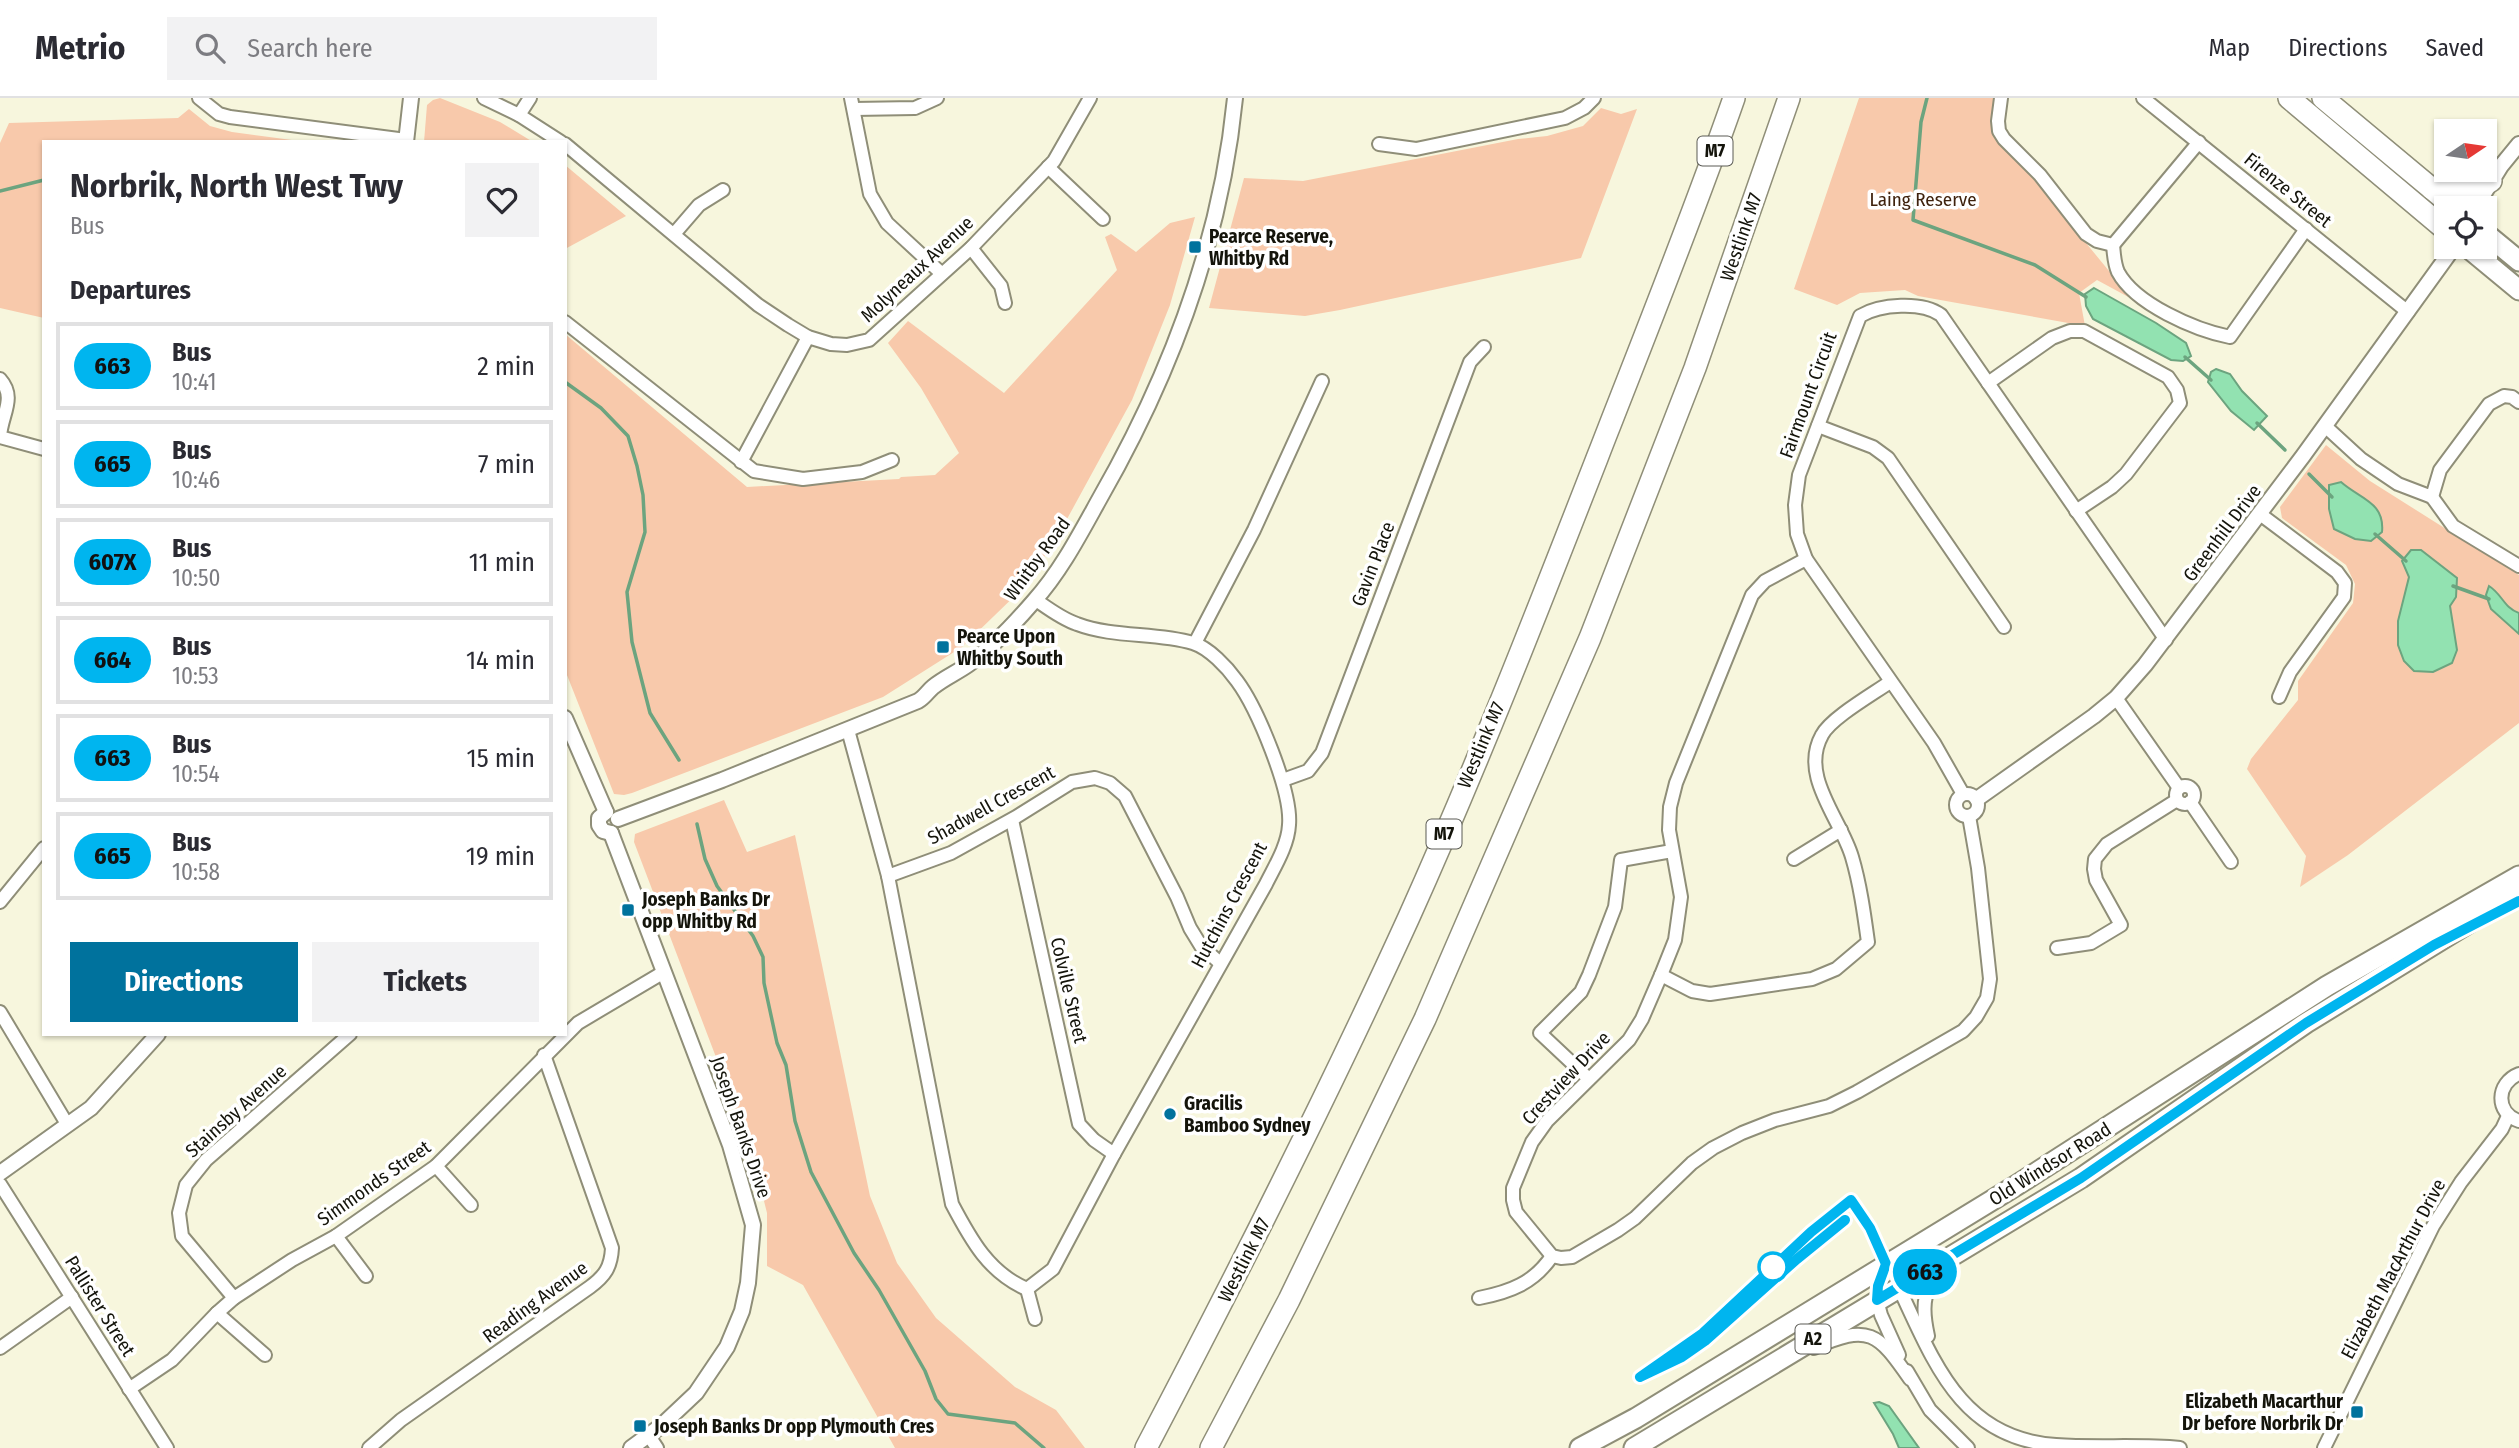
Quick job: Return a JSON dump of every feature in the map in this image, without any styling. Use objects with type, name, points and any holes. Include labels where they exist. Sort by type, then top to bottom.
[{"type":"highway","points":[[2289,98],[2434,220]]},
{"type":"highway","points":[[2323,98],[2441,196]]},
{"type":"highway","name":"Westlink M7","points":[[1146,1448],[1281,1186],[1409,915],[1552,578],[1697,201],[1733,99]]},
{"type":"highway","name":"Westlink M7","points":[[1211,1448],[1289,1300],[1425,1019],[1590,638],[1695,368],[1786,107]]},
{"type":"highway","points":[[2431,188],[2473,191],[2489,182]]},
{"type":"main road","points":[[2497,243],[2519,261]]},
{"type":"main road","points":[[2481,259],[2519,290]]},
{"type":"main road","points":[[2415,935],[2519,860]]},
{"type":"main road","name":"Old Windsor Road","points":[[1580,1448],[1636,1418],[2068,1153],[2327,986],[2519,876]]},
{"type":"main road","name":"Old Windsor Road","points":[[1634,1448],[2081,1178],[2306,1023],[2519,892]]},
{"type":"main road","points":[[2434,945],[2519,901]]},
{"type":"main road","points":[[1886,1264],[1899,1288]]},
{"type":"main road","points":[[1877,1300],[1878,1286],[1886,1264]]},
{"type":"street","points":[[199,98],[219,114],[230,117],[399,140]]},
{"type":"street","points":[[406,140],[411,98]]},
{"type":"street","name":"Molyneaux Avenue","points":[[484,98],[519,115],[558,140]]},
{"type":"street","points":[[519,115],[530,98]]},
{"type":"street","points":[[937,98],[915,108],[853,103],[870,194],[887,223],[941,273]]},
{"type":"street","name":"Molyneaux Avenue","points":[[567,146],[758,305],[808,337],[831,344],[847,345],[869,340],[971,248],[1048,167],[1067,140],[1090,98]]},
{"type":"street","name":"Whitby Road","points":[[612,816],[848,730],[925,697],[932,688],[985,650],[1035,600],[1067,556],[1132,443],[1163,376],[1191,303],[1209,241],[1227,162],[1235,98]]},
{"type":"street","points":[[1379,144],[1416,149],[1552,121],[1574,114],[1594,98]]},
{"type":"street","points":[[2001,98],[1998,121],[1999,131],[2004,139],[2040,175],[2086,234],[2097,241],[2113,245]]},
{"type":"street","name":"Firenze Street","points":[[2143,98],[2408,312]]},
{"type":"street","points":[[2199,142],[2113,245],[2119,273],[2143,300],[2207,332],[2230,337],[2306,229]]},
{"type":"street","points":[[2497,173],[2519,144]]},
{"type":"street","points":[[1048,167],[1103,219]]},
{"type":"street","points":[[674,234],[699,205],[723,190]]},
{"type":"street","points":[[971,248],[1001,286],[1005,303]]},
{"type":"street","name":"Greenhill Drive","points":[[1970,796],[2075,730],[2116,698],[2166,640],[2446,259]]},
{"type":"street","name":"Fairmount Circuit","points":[[1970,796],[1806,559],[1797,534],[1795,505],[1799,475],[1860,316],[1881,308],[1918,306],[1931,308],[1941,315],[2166,640]]},
{"type":"street","points":[[567,324],[754,471],[803,479],[862,472],[892,460]]},
{"type":"street","points":[[1988,383],[2052,338],[2070,331],[2084,331],[2168,377],[2177,390],[2180,403],[2126,474],[2112,487],[2076,511]]},
{"type":"street","points":[[741,462],[808,337]]},
{"type":"street","name":"Gavin Place","points":[[1283,780],[1308,771],[1322,753],[1470,362],[1483,347]]},
{"type":"street","points":[[0,379],[8,390],[9,399],[0,437],[42,448]]},
{"type":"street","points":[[1035,600],[1062,617],[1091,629],[1195,643],[1254,530],[1322,382]]},
{"type":"street","points":[[2432,497],[2440,470],[2489,404],[2504,396],[2519,402]]},
{"type":"street","points":[[1818,426],[1873,447],[1888,458],[2004,627]]},
{"type":"street","points":[[2325,426],[2361,459],[2398,484],[2432,497],[2454,526],[2519,566]]},
{"type":"street","points":[[2260,514],[2342,576],[2346,590],[2340,604],[2290,672],[2279,697]]},
{"type":"street","name":"Crestview Drive","points":[[1552,1256],[1516,1212],[1513,1188],[1532,1142],[1547,1121],[1629,1040],[1642,1019],[1675,940],[1679,919],[1681,897],[1669,830],[1670,807],[1676,783],[1752,595],[1765,581],[1806,559]]},
{"type":"street","name":"Hutchins Crescent","points":[[1027,1289],[1053,1269],[1114,1154],[1266,884],[1281,854],[1289,826],[1288,801],[1283,780],[1250,703],[1237,680],[1212,654],[1195,643]]},
{"type":"street","points":[[1661,975],[1692,990],[1710,994],[1812,979],[1836,968],[1868,942],[1851,853],[1820,785],[1816,766],[1817,748],[1822,734],[1833,722],[1890,681]]},
{"type":"street","points":[[2116,698],[2182,797],[2231,862]]},
{"type":"street","points":[[567,722],[612,816]]},
{"type":"street","points":[[848,730],[888,876],[952,1204],[970,1238],[1000,1275],[1027,1289],[1035,1319]]},
{"type":"street","name":"Shadwell Crescent","points":[[888,876],[951,853],[1012,820],[1072,782],[1095,778],[1110,783],[1125,796],[1190,928],[1201,946],[1220,963]]},
{"type":"street","points":[[1970,796],[1977,809],[1969,816],[1962,815],[1956,810],[1957,798],[1970,796]]},
{"type":"street","points":[[2057,948],[2091,943],[2121,925],[2096,880],[2095,859],[2107,844],[2182,797]]},
{"type":"street","name":"Joseph Banks Drive","points":[[612,816],[618,826],[611,833],[730,1145],[753,1225],[748,1283],[742,1311],[727,1347],[696,1393],[653,1442],[631,1448]]},
{"type":"street","points":[[1479,1298],[1506,1293],[1541,1272],[1552,1256],[1572,1257],[1618,1230],[1635,1218],[1692,1163],[1713,1148],[1775,1120],[1829,1106],[1963,1031],[1976,1017],[1987,998],[1990,979],[1978,868],[1969,816]]},
{"type":"street","name":"Colville Street","points":[[1012,820],[1079,1124],[1094,1140],[1114,1154]]},
{"type":"street","points":[[1794,859],[1842,830]]},
{"type":"street","points":[[0,902],[42,850]]},
{"type":"street","points":[[1589,1079],[1540,1033],[1581,992],[1589,975],[1615,907],[1621,860],[1672,851]]},
{"type":"street","name":"Simmonds Street","points":[[567,1033],[578,1023],[664,972]]},
{"type":"street","points":[[0,1012],[67,1124]]},
{"type":"street","points":[[0,1174],[91,1108],[156,1036]]},
{"type":"street","name":"Stainsby Avenue","points":[[234,1298],[182,1236],[179,1213],[186,1185],[206,1160],[348,1036]]},
{"type":"street","name":"Simmonds Street","points":[[129,1389],[172,1360],[234,1298],[335,1236],[436,1166],[564,1036]]},
{"type":"street","name":"Reading Avenue","points":[[369,1448],[401,1420],[590,1287],[608,1269],[612,1248],[544,1055]]},
{"type":"street","points":[[2514,1118],[2503,1109],[2500,1097],[2502,1089],[2511,1077],[2519,1074]]},
{"type":"street","name":"Elizabeth MacArthur Drive","points":[[2323,1448],[2438,1218],[2461,1182],[2502,1129],[2514,1118]]},
{"type":"street","points":[[436,1166],[471,1205]]},
{"type":"street","points":[[1936,1365],[1923,1311],[1924,1298],[1933,1281],[1942,1272],[2081,1178]]},
{"type":"street","name":"Pallister Street","points":[[0,1184],[167,1448]]},
{"type":"street","points":[[335,1236],[366,1276]]},
{"type":"street","points":[[1899,1288],[1936,1365],[1955,1394],[1980,1418],[2003,1433],[2050,1446],[2180,1448]]},
{"type":"street","points":[[0,1348],[72,1297]]},
{"type":"street","points":[[1877,1300],[1884,1323],[1910,1379]]},
{"type":"street","points":[[217,1313],[265,1355]]},
{"type":"street","points":[[1749,1378],[1831,1341],[1859,1335],[1876,1338],[1883,1343],[1930,1410],[1968,1448]]},
{"type":"street","points":[[1953,1434],[1976,1448]]},
{"type":"green space","points":[[440,98],[500,122],[530,140],[424,140],[427,105]]},
{"type":"green space","name":"Laing Reserve","points":[[1859,98],[1995,98],[1994,136],[2031,176],[2132,299],[2097,280],[2079,293],[2085,326],[1918,296],[1905,290],[1860,293],[1837,305],[1794,289]]},
{"type":"green space","points":[[1601,108],[1621,114],[1637,109],[1581,258],[1305,316],[1209,308],[1244,178],[1303,181],[1518,139],[1547,136],[1583,126]]},
{"type":"green space","points":[[189,109],[210,126],[232,132],[292,140],[42,140],[42,318],[0,308],[0,143],[9,123],[178,118]]},
{"type":"green space","points":[[567,167],[626,216],[567,248]]},
{"type":"green space","points":[[1195,217],[1170,305],[1132,400],[1055,541],[1022,589],[962,647],[883,697],[632,793],[614,794],[567,675],[567,336],[747,487],[935,475],[959,453],[921,388],[888,343],[908,321],[1004,393],[1117,270],[1105,237],[1111,234],[1136,252],[1170,223]]},
{"type":"green space","points":[[2326,445],[2370,481],[2519,575],[2519,723],[2348,855],[2300,887],[2306,856],[2247,769],[2251,759],[2298,700],[2298,681],[2353,603],[2355,584],[2346,565],[2282,518],[2280,507]]},
{"type":"green space","points":[[724,800],[747,852],[795,835],[870,1196],[897,1263],[936,1318],[1015,1387],[1056,1410],[1085,1448],[895,1448],[803,1285],[767,1266],[767,1213],[751,1149],[634,842],[635,834]]},
{"type":"shaded area","points":[[2094,288],[2186,343],[2191,356],[2183,361],[2171,360],[2093,319],[2086,306],[2085,294]]},
{"type":"shaded area","points":[[2216,369],[2230,374],[2242,391],[2267,416],[2254,430],[2231,411],[2208,382],[2211,372]]},
{"type":"shaded area","points":[[2341,482],[2370,502],[2380,514],[2382,532],[2371,541],[2355,539],[2334,529],[2329,509],[2329,485]]},
{"type":"shaded area","points":[[2411,550],[2421,550],[2457,578],[2456,597],[2450,606],[2457,650],[2452,663],[2433,672],[2414,671],[2404,661],[2398,645],[2398,621],[2409,577],[2402,561]]},
{"type":"shaded area","points":[[2489,586],[2510,608],[2519,613],[2519,634],[2491,609],[2486,595]]},
{"type":"shaded area","points":[[1874,1403],[1889,1406],[1919,1448],[1899,1448]]},
{"type":"waterway","points":[[1927,98],[1921,122],[1913,220],[2035,265],[2086,297]]},
{"type":"waterway","points":[[0,191],[42,180]]},
{"type":"waterway","points":[[2185,357],[2211,380]]},
{"type":"waterway","points":[[567,383],[601,408],[628,436],[637,466],[643,495],[645,532],[627,592],[632,642],[650,713],[679,760]]},
{"type":"waterway","points":[[2257,423],[2285,450]]},
{"type":"waterway","points":[[2309,474],[2332,497]]},
{"type":"waterway","points":[[2375,534],[2406,561]]},
{"type":"waterway","points":[[2453,586],[2489,599]]},
{"type":"waterway","points":[[697,824],[705,859],[717,886],[753,936],[763,957],[764,983],[777,1043],[786,1065],[795,1121],[811,1172],[854,1253],[879,1290],[925,1371],[936,1399],[948,1414],[1015,1423],[1044,1448]]},
{"type":"bus line","name":"663","points":[[1845,1220],[1705,1341],[1682,1357],[1640,1377],[1703,1333],[1811,1232],[1851,1200],[1870,1228],[1886,1264],[1878,1286],[1877,1300],[2081,1178],[2306,1023],[2434,945],[2519,901]]},
{"type":"place","name":"Pearce Reserve, Whitby Rd","points":[[1195,247]]},
{"type":"place","name":"Pearce Upon Whitby South","points":[[943,647]]},
{"type":"place","name":"Joseph Banks Dr opp Whitby Rd","points":[[628,910]]},
{"type":"place","name":"Gracilis Bamboo Sydney","points":[[1170,1114]]},
{"type":"place","name":"Elizabeth Macarthur Dr before Norbrik Dr","points":[[2357,1412]]},
{"type":"place","name":"Joseph Banks Dr opp Plymouth Cres","points":[[640,1426]]}]
